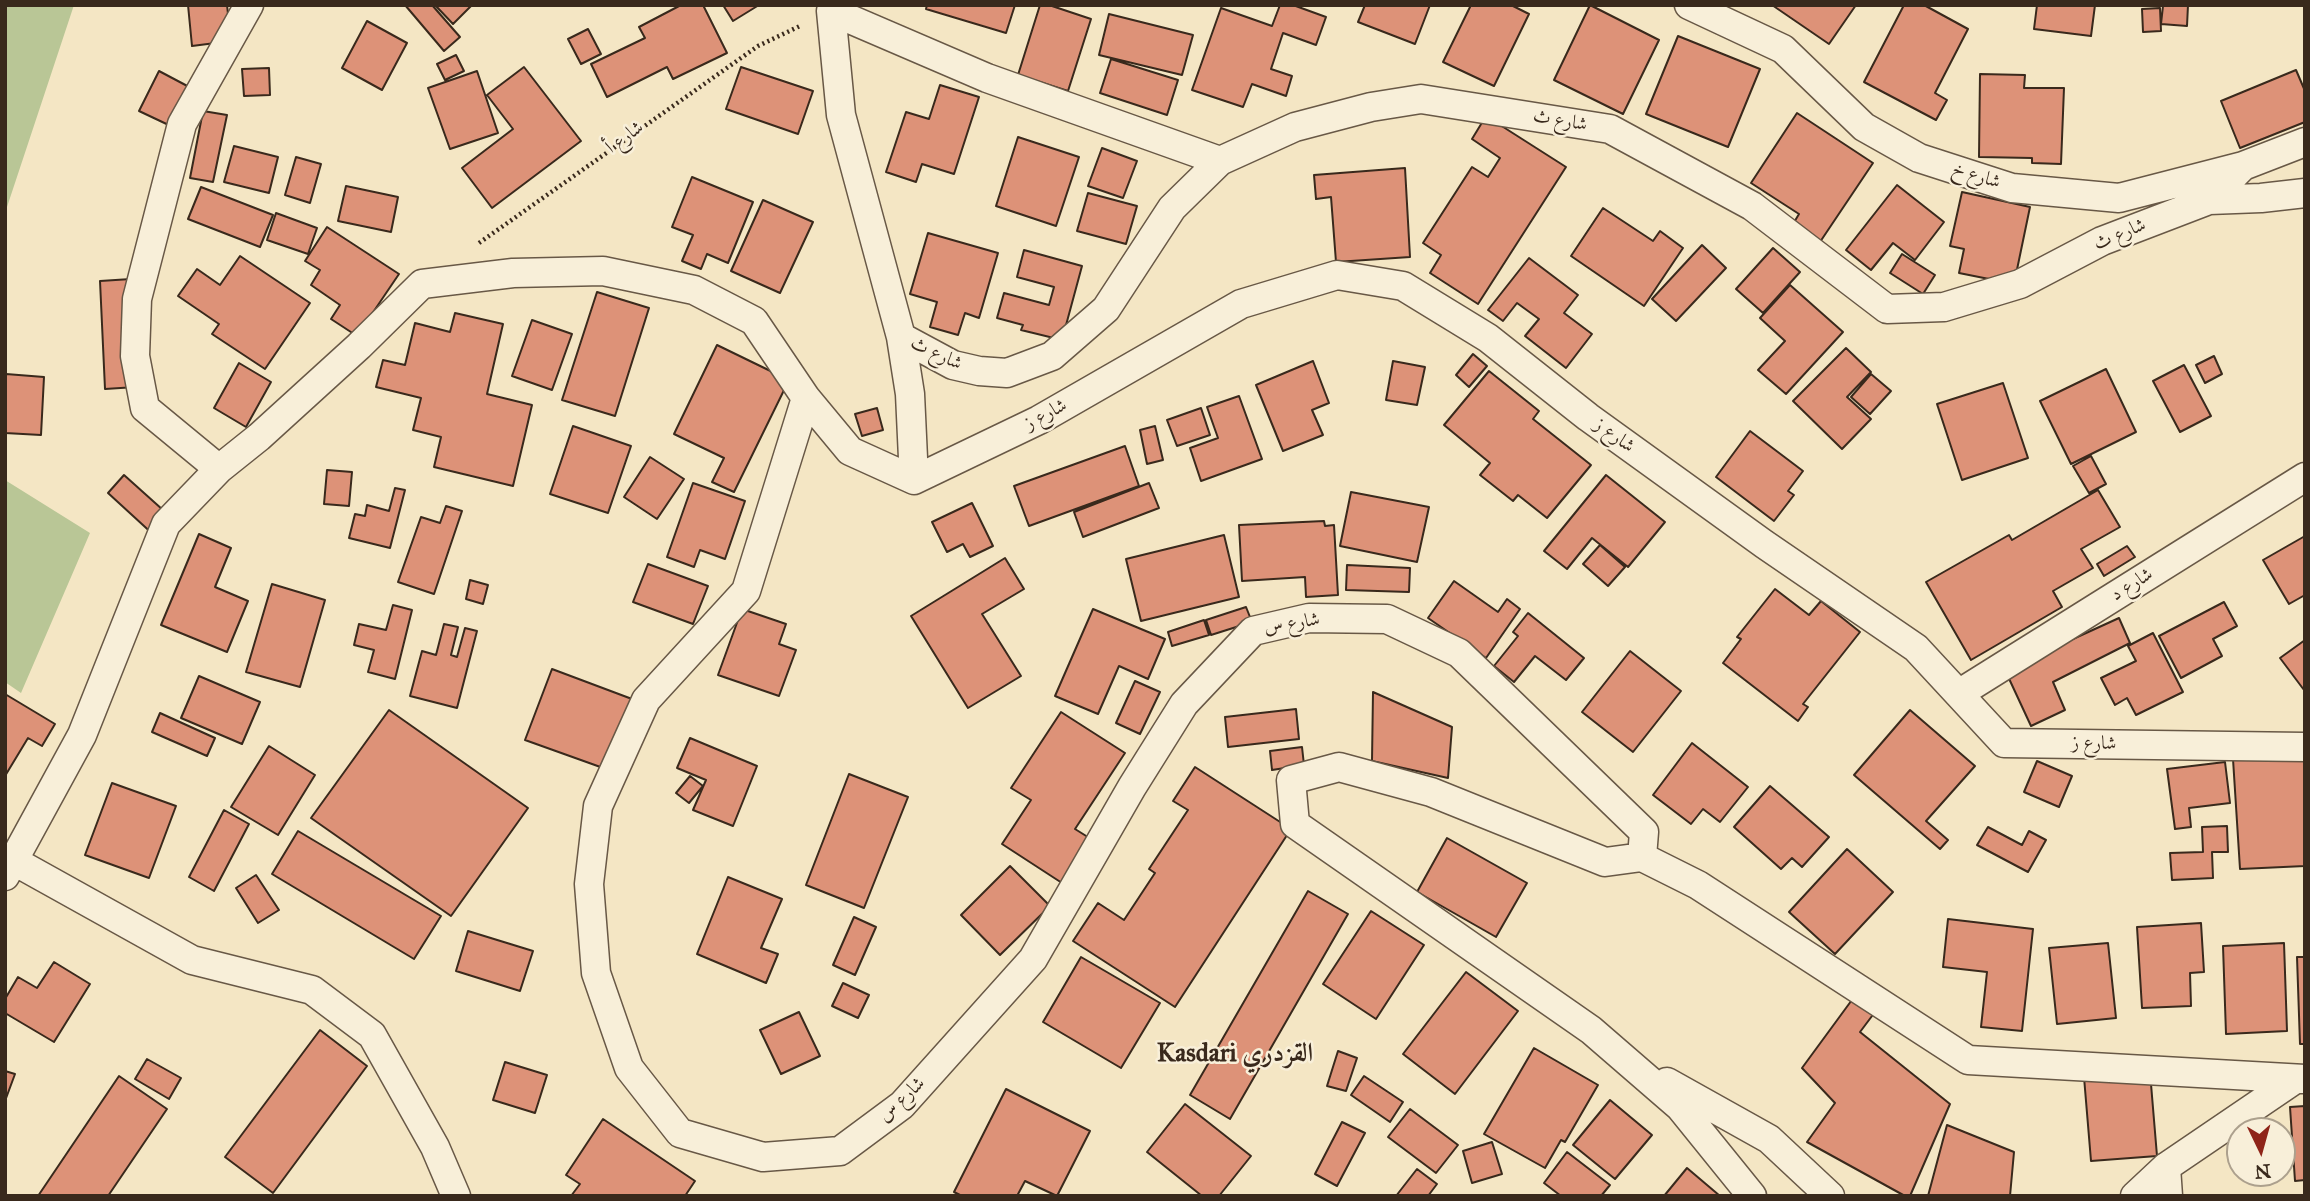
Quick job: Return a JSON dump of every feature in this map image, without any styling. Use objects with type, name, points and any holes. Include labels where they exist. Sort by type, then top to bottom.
[{"type":"street","points":[[219,469],[145,408],[135,356],[137,299],[182,124],[249,5]]},
{"type":"street","name":"شارع خ","points":[[1689,5],[1783,49],[1864,127],[1919,158],[2012,188],[2119,198],[2243,166],[2305,142]]},
{"type":"street","points":[[456,1196],[435,1147],[372,1035],[312,990],[192,960],[9,869],[82,735],[166,524],[219,469],[279,419],[422,284],[513,273],[603,271],[694,290],[754,321],[806,398],[850,451],[914,480],[910,394],[901,337],[841,115],[833,8],[987,78],[1220,161]]},
{"type":"street","name":"شارع ث","points":[[901,337],[953,365],[979,371],[1007,373],[1052,356],[1106,309],[1172,208],[1220,161],[1295,127],[1371,107],[1421,99],[1610,129],[1752,206],[1887,309],[1944,307],[2020,284],[2102,241],[2208,200],[2243,166]]},
{"type":"street","points":[[2208,200],[2261,198],[2305,192]]},
{"type":"street","name":"شارع ﺯ","points":[[914,480],[1039,420],[1241,304],[1337,275],[1404,286],[1488,338],[1588,417],[1763,544],[1916,648],[2004,743],[2305,747]]},
{"type":"street","name":"شارع ﺱ","points":[[806,398],[746,591],[646,700],[598,806],[589,884],[596,973],[629,1068],[680,1133],[763,1157],[840,1151],[902,1105],[1033,959],[1132,787],[1184,704],[1253,631],[1309,618],[1387,619],[1459,653],[1643,844],[1698,885],[1968,1060],[2299,1079]]},
{"type":"street","name":"شارع ﺩ","points":[[1960,693],[2305,477]]},
{"type":"street","points":[[1643,844],[1605,862],[1431,792],[1339,767],[1291,780],[1295,824],[1591,1030],[1680,1107],[1752,1196]]},
{"type":"street","points":[[1623,1058],[1769,1139],[1830,1196]]},
{"type":"street","points":[[2135,1196],[2166,1167],[2299,1079]]},
{"type":"street","points":[[2166,1167],[2168,1196]]},
{"type":"path","name":"شارع أ","points":[[479,244],[758,46],[833,8]]},
{"type":"green space","points":[[5,5],[74,5],[5,213]]},
{"type":"green space","points":[[5,480],[90,533],[21,693],[5,682]]},
{"type":"building","points":[[188,5],[227,5],[231,41],[192,46]]},
{"type":"building","points":[[405,5],[432,5],[460,37],[444,51]]},
{"type":"building","points":[[435,5],[472,5],[453,24]]},
{"type":"building","points":[[681,5],[703,5],[727,53],[673,79],[667,67],[607,97],[591,64],[645,38],[639,27]]},
{"type":"building","points":[[723,5],[759,5],[733,21]]},
{"type":"building","points":[[927,5],[1015,5],[1006,33],[926,9]]},
{"type":"building","points":[[1040,5],[1049,5],[1091,19],[1068,91],[1018,75]]},
{"type":"building","points":[[1280,5],[1293,5],[1326,17],[1316,45],[1283,33],[1271,69],[1292,76],[1286,96],[1252,84],[1243,107],[1192,90],[1221,8],[1272,26]]},
{"type":"building","points":[[1365,5],[1430,5],[1415,44],[1358,22]]},
{"type":"building","points":[[1471,5],[1511,5],[1529,14],[1494,86],[1443,62]]},
{"type":"building","points":[[1590,5],[1659,40],[1623,114],[1554,80]]},
{"type":"building","points":[[1772,5],[1856,5],[1829,44]]},
{"type":"building","points":[[1904,5],[1924,5],[1968,29],[1935,93],[1947,100],[1936,120],[1864,82]]},
{"type":"building","points":[[2037,5],[2095,5],[2091,36],[2034,29]]},
{"type":"building","points":[[2151,5],[2188,5],[2187,26],[2161,24],[2163,6]]},
{"type":"building","points":[[2160,8],[2161,31],[2143,32],[2142,9]]},
{"type":"building","points":[[1109,14],[1193,35],[1182,75],[1099,55]]},
{"type":"building","points":[[367,21],[407,43],[382,90],[342,68]]},
{"type":"building","points":[[588,29],[601,54],[581,64],[568,39]]},
{"type":"building","points":[[1678,36],[1760,69],[1728,147],[1646,114]]},
{"type":"building","points":[[456,55],[464,71],[445,80],[437,64]]},
{"type":"building","points":[[1111,59],[1178,80],[1167,115],[1100,93]]},
{"type":"building","points":[[524,67],[581,141],[492,208],[462,168],[513,129],[487,95]]},
{"type":"building","points":[[741,67],[813,91],[798,134],[726,109]]},
{"type":"building","points":[[269,68],[270,95],[244,96],[242,69]]},
{"type":"building","points":[[2296,70],[2305,91],[2305,122],[2240,148],[2221,101]]},
{"type":"building","points":[[159,71],[193,89],[175,128],[139,111]]},
{"type":"building","points":[[477,71],[498,133],[450,149],[428,88]]},
{"type":"building","points":[[1980,74],[2025,75],[2024,88],[2064,88],[2061,164],[2032,163],[2032,158],[1979,157]]},
{"type":"building","points":[[940,85],[979,97],[954,174],[922,164],[916,182],[886,172],[906,112],[929,119]]},
{"type":"building","points":[[203,111],[227,115],[213,182],[190,178]]},
{"type":"building","points":[[1797,113],[1873,163],[1820,242],[1793,224],[1799,214],[1751,183]]},
{"type":"building","points":[[1486,116],[1566,167],[1478,304],[1430,273],[1441,255],[1423,243],[1472,167],[1488,177],[1500,158],[1472,139]]},
{"type":"building","points":[[1018,137],[1079,157],[1056,226],[996,206]]},
{"type":"building","points":[[234,146],[278,157],[269,193],[224,182]]},
{"type":"building","points":[[1102,148],[1137,161],[1123,198],[1088,186]]},
{"type":"building","points":[[296,157],[321,164],[310,203],[285,195]]},
{"type":"building","points":[[1405,168],[1410,257],[1336,262],[1331,197],[1316,199],[1314,175]]},
{"type":"building","points":[[692,177],[753,202],[728,263],[707,254],[701,269],[682,261],[693,235],[672,227]]},
{"type":"building","points":[[1897,185],[1944,222],[1915,260],[1893,243],[1871,270],[1846,250]]},
{"type":"building","points":[[346,186],[398,197],[391,232],[338,221]]},
{"type":"building","points":[[201,187],[273,215],[260,247],[188,219]]},
{"type":"building","points":[[1962,192],[2030,207],[2014,284],[1959,273],[1964,249],[1950,246]]},
{"type":"building","points":[[1088,193],[1137,206],[1126,244],[1077,231]]},
{"type":"building","points":[[763,200],[813,222],[780,293],[731,271]]},
{"type":"building","points":[[1603,208],[1653,241],[1660,231],[1683,248],[1644,306],[1571,256]]},
{"type":"building","points":[[276,213],[317,228],[308,254],[267,240]]},
{"type":"building","points":[[327,227],[399,274],[357,336],[331,319],[340,305],[311,285],[320,270],[305,261]]},
{"type":"building","points":[[928,233],[998,253],[979,318],[965,313],[958,335],[930,327],[937,302],[910,294]]},
{"type":"building","points":[[1702,245],[1726,268],[1676,321],[1652,299]]},
{"type":"building","points":[[1773,248],[1800,272],[1763,313],[1736,289]]},
{"type":"building","points":[[1024,250],[1082,266],[1062,340],[1021,330],[1023,325],[997,318],[1004,293],[1049,305],[1054,287],[1017,277]]},
{"type":"building","points":[[1902,254],[1935,275],[1923,294],[1890,273]]},
{"type":"building","points":[[240,256],[310,303],[265,369],[212,334],[219,324],[178,296],[197,269],[220,285]]},
{"type":"building","points":[[1529,258],[1578,295],[1564,313],[1592,334],[1566,368],[1525,336],[1539,319],[1517,303],[1503,321],[1488,310]]},
{"type":"building","points":[[131,279],[136,387],[105,389],[100,281]]},
{"type":"building","points":[[1790,285],[1843,332],[1786,394],[1758,370],[1785,341],[1760,318]]},
{"type":"building","points":[[597,292],[649,308],[615,416],[562,400]]},
{"type":"building","points":[[455,313],[503,324],[487,394],[532,405],[513,486],[434,467],[441,437],[413,430],[421,398],[376,387],[383,360],[405,365],[415,323],[450,332]]},
{"type":"building","points":[[532,320],[572,334],[552,390],[512,376]]},
{"type":"building","points":[[717,345],[789,380],[734,492],[712,482],[724,458],[674,434]]},
{"type":"building","points":[[1846,348],[1871,372],[1847,397],[1871,419],[1842,449],[1793,401]]},
{"type":"building","points":[[1473,354],[1487,366],[1469,387],[1456,375]]},
{"type":"building","points":[[2214,356],[2222,374],[2205,383],[2196,365]]},
{"type":"building","points":[[1313,361],[1329,403],[1312,410],[1323,435],[1283,451],[1256,385]]},
{"type":"building","points":[[1393,361],[1425,367],[1417,405],[1386,400]]},
{"type":"building","points":[[239,363],[271,382],[246,427],[214,408]]},
{"type":"building","points":[[2184,365],[2211,416],[2180,432],[2153,381]]},
{"type":"building","points":[[2106,369],[2136,432],[2071,464],[2040,401]]},
{"type":"building","points":[[1489,371],[1539,411],[1533,419],[1591,465],[1547,518],[1518,495],[1513,501],[1480,475],[1490,463],[1444,425]]},
{"type":"building","points":[[6,374],[44,377],[41,435],[5,433]]},
{"type":"building","points":[[1871,374],[1891,391],[1870,414],[1851,397]]},
{"type":"building","points":[[2003,383],[2028,458],[1962,480],[1937,404]]},
{"type":"building","points":[[1239,396],[1262,459],[1201,481],[1190,448],[1218,438],[1207,407]]},
{"type":"building","points":[[877,408],[883,430],[862,436],[855,414]]},
{"type":"building","points":[[1201,408],[1210,435],[1177,446],[1167,420]]},
{"type":"building","points":[[573,426],[631,446],[608,513],[550,494]]},
{"type":"building","points":[[1155,426],[1163,460],[1147,464],[1140,430]]},
{"type":"building","points":[[1750,431],[1803,471],[1788,491],[1794,495],[1774,521],[1716,477]]},
{"type":"building","points":[[1125,446],[1139,486],[1029,526],[1014,486]]},
{"type":"building","points":[[2091,456],[2106,484],[2089,493],[2073,466]]},
{"type":"building","points":[[650,457],[684,479],[657,519],[624,497]]},
{"type":"building","points":[[327,470],[352,472],[349,506],[324,504]]},
{"type":"building","points":[[124,475],[173,519],[156,537],[108,493]]},
{"type":"building","points":[[1606,475],[1665,522],[1628,567],[1592,538],[1567,569],[1544,551]]},
{"type":"building","points":[[693,483],[745,501],[725,559],[700,550],[694,567],[667,557]]},
{"type":"building","points":[[1149,483],[1159,508],[1083,537],[1074,512]]},
{"type":"building","points":[[395,488],[405,490],[390,548],[349,538],[355,514],[365,516],[367,505],[389,511]]},
{"type":"building","points":[[2098,490],[2120,527],[2081,549],[2093,568],[2053,591],[2062,607],[1971,660],[1926,582],[2009,535],[2012,540]]},
{"type":"building","points":[[1351,492],[1429,507],[1417,562],[1340,546]]},
{"type":"building","points":[[972,503],[993,546],[970,557],[963,544],[947,552],[932,522]]},
{"type":"building","points":[[446,506],[462,511],[434,594],[398,582],[421,517],[440,523]]},
{"type":"building","points":[[1324,521],[1325,526],[1334,525],[1338,595],[1306,597],[1305,577],[1242,581],[1239,525]]},
{"type":"building","points":[[199,534],[231,548],[215,587],[248,601],[227,652],[161,625]]},
{"type":"building","points":[[1224,535],[1239,597],[1141,621],[1126,559]]},
{"type":"building","points":[[2305,536],[2305,595],[2289,604],[2263,560]]},
{"type":"building","points":[[1600,545],[1625,567],[1608,586],[1583,564]]},
{"type":"building","points":[[2127,546],[2135,557],[2104,576],[2097,564]]},
{"type":"building","points":[[1005,558],[1024,589],[982,614],[1021,676],[968,708],[911,616]]},
{"type":"building","points":[[648,564],[708,586],[693,624],[633,602]]},
{"type":"building","points":[[1347,565],[1410,568],[1409,592],[1346,590]]},
{"type":"building","points":[[470,580],[488,585],[483,604],[466,599]]},
{"type":"building","points":[[1454,581],[1498,612],[1507,599],[1520,609],[1486,658],[1428,618]]},
{"type":"building","points":[[272,584],[325,600],[300,687],[246,672]]},
{"type":"building","points":[[1775,589],[1809,615],[1821,601],[1860,632],[1803,704],[1808,707],[1798,721],[1723,663],[1741,639],[1737,637]]},
{"type":"building","points":[[2224,602],[2237,626],[2213,639],[2222,656],[2181,678],[2159,636]]},
{"type":"building","points":[[393,605],[412,610],[395,679],[368,672],[374,650],[354,645],[359,624],[386,630]]},
{"type":"building","points":[[1246,607],[1252,622],[1211,635],[1206,620]]},
{"type":"building","points":[[742,609],[786,624],[779,644],[796,650],[779,696],[718,675]]},
{"type":"building","points":[[1093,609],[1165,639],[1148,679],[1119,666],[1098,714],[1055,696]]},
{"type":"building","points":[[1528,613],[1584,658],[1566,680],[1535,656],[1514,682],[1494,666],[1518,636],[1513,632]]},
{"type":"building","points":[[2119,618],[2130,643],[2053,682],[2065,710],[2031,726],[2005,670]]},
{"type":"building","points":[[1204,620],[1209,635],[1172,646],[1168,632]]},
{"type":"building","points":[[444,624],[458,627],[451,655],[457,657],[465,628],[477,631],[457,708],[410,696],[422,651],[436,655]]},
{"type":"building","points":[[2153,633],[2183,692],[2136,715],[2127,698],[2115,705],[2101,678],[2136,661],[2128,646]]},
{"type":"building","points":[[2305,640],[2305,690],[2304,690],[2280,658]]},
{"type":"building","points":[[1630,651],[1681,691],[1633,752],[1582,712]]},
{"type":"building","points":[[552,669],[632,699],[606,769],[525,740]]},
{"type":"building","points":[[199,676],[260,702],[242,744],[181,718]]},
{"type":"building","points":[[1135,681],[1160,692],[1140,734],[1116,723]]},
{"type":"building","points":[[1373,692],[1452,727],[1448,778],[1372,761]]},
{"type":"building","points":[[5,694],[55,724],[42,746],[28,738],[5,776]]},
{"type":"building","points":[[1296,709],[1299,739],[1228,747],[1225,717]]},
{"type":"building","points":[[389,710],[528,808],[451,916],[311,818]]},
{"type":"building","points":[[1910,710],[1975,766],[1926,821],[1948,840],[1940,849],[1854,775]]},
{"type":"building","points":[[1061,712],[1125,753],[1075,829],[1091,839],[1062,883],[1002,844],[1031,800],[1011,788]]},
{"type":"building","points":[[160,713],[215,738],[207,756],[152,732]]},
{"type":"building","points":[[690,738],[757,766],[733,826],[693,810],[706,780],[677,768]]},
{"type":"building","points":[[1692,743],[1748,787],[1720,822],[1703,809],[1691,824],[1653,795]]},
{"type":"building","points":[[269,746],[315,775],[278,835],[231,807]]},
{"type":"building","points":[[1302,747],[1304,765],[1272,770],[1270,751]]},
{"type":"building","points":[[2305,755],[2305,866],[2240,869],[2233,759]]},
{"type":"building","points":[[2037,761],[2072,776],[2059,807],[2024,792]]},
{"type":"building","points":[[2225,762],[2230,803],[2189,808],[2191,827],[2175,829],[2167,769]]},
{"type":"building","points":[[1195,767],[1291,829],[1175,1007],[1073,941],[1098,903],[1124,920],[1155,873],[1149,869],[1188,810],[1173,801]]},
{"type":"building","points":[[849,774],[908,797],[864,908],[806,885]]},
{"type":"building","points":[[690,776],[703,786],[689,803],[676,793]]},
{"type":"building","points":[[112,783],[176,806],[149,878],[85,855]]},
{"type":"building","points":[[1770,786],[1829,837],[1802,867],[1792,858],[1781,869],[1734,827]]},
{"type":"building","points":[[224,810],[249,824],[214,891],[189,877]]},
{"type":"building","points":[[2227,826],[2228,852],[2212,852],[2213,878],[2172,880],[2170,853],[2203,852],[2202,827]]},
{"type":"building","points":[[1988,827],[2022,845],[2029,831],[2046,840],[2028,872],[1977,845]]},
{"type":"building","points":[[298,831],[441,916],[414,959],[272,874]]},
{"type":"building","points":[[1447,838],[1527,883],[1496,937],[1417,892]]},
{"type":"building","points":[[1847,849],[1893,892],[1835,954],[1789,912]]},
{"type":"building","points":[[1010,866],[1050,906],[1000,955],[961,915]]},
{"type":"building","points":[[256,875],[279,910],[258,923],[236,888]]},
{"type":"building","points":[[728,877],[782,899],[761,948],[778,954],[766,983],[697,954]]},
{"type":"building","points":[[1308,891],[1348,914],[1230,1119],[1190,1095]]},
{"type":"building","points":[[1371,911],[1424,945],[1376,1019],[1323,984]]},
{"type":"building","points":[[854,917],[876,927],[855,975],[833,965]]},
{"type":"building","points":[[1948,919],[2033,929],[2022,1031],[1981,1027],[1987,972],[1943,967]]},
{"type":"building","points":[[2201,923],[2204,972],[2190,973],[2191,1006],[2142,1008],[2137,927]]},
{"type":"building","points":[[468,931],[533,951],[520,991],[456,971]]},
{"type":"building","points":[[2108,943],[2116,1018],[2057,1024],[2049,948]]},
{"type":"building","points":[[2284,943],[2287,1031],[2226,1034],[2223,946]]},
{"type":"building","points":[[1081,957],[1160,1003],[1121,1068],[1043,1022]]},
{"type":"building","points":[[2297,957],[2305,957],[2305,1044],[2300,1044]]},
{"type":"building","points":[[54,962],[90,984],[54,1042],[5,1013],[5,999],[18,977],[37,988]]},
{"type":"building","points":[[1466,972],[1518,1011],[1455,1094],[1403,1054]]},
{"type":"building","points":[[843,983],[869,995],[858,1018],[832,1006]]},
{"type":"building","points":[[1857,993],[1878,1008],[1860,1032],[1950,1104],[1910,1196],[1905,1196],[1807,1142],[1835,1103],[1802,1068]]},
{"type":"building","points":[[799,1012],[820,1056],[781,1074],[760,1030]]},
{"type":"building","points":[[320,1030],[367,1066],[273,1193],[225,1157]]},
{"type":"building","points":[[1534,1048],[1598,1085],[1565,1142],[1561,1140],[1545,1168],[1484,1134]]},
{"type":"building","points":[[1338,1051],[1357,1058],[1346,1091],[1327,1086]]},
{"type":"building","points":[[147,1059],[181,1078],[169,1099],[135,1079]]},
{"type":"building","points":[[505,1062],[547,1075],[535,1113],[493,1100]]},
{"type":"building","points":[[5,1071],[15,1074],[5,1101]]},
{"type":"building","points":[[2150,1072],[2157,1156],[2091,1161],[2084,1077]]},
{"type":"building","points":[[119,1076],[167,1109],[108,1196],[38,1196]]},
{"type":"building","points":[[1364,1076],[1403,1102],[1390,1122],[1351,1095]]},
{"type":"building","points":[[1006,1089],[1090,1131],[1057,1196],[1025,1181],[1017,1196],[962,1196],[954,1192]]},
{"type":"building","points":[[1610,1100],[1652,1135],[1615,1179],[1573,1145]]},
{"type":"building","points":[[1185,1104],[1251,1156],[1219,1196],[1202,1196],[1147,1152]]},
{"type":"building","points":[[2305,1106],[2305,1180],[2296,1181],[2296,1117],[2291,1117],[2290,1107]]},
{"type":"building","points":[[1410,1109],[1458,1145],[1436,1173],[1388,1137]]},
{"type":"building","points":[[603,1119],[695,1181],[685,1196],[571,1196],[580,1184],[566,1175]]},
{"type":"building","points":[[1342,1122],[1365,1133],[1337,1186],[1315,1174]]},
{"type":"building","points":[[1947,1125],[2014,1152],[2010,1196],[1928,1196]]},
{"type":"building","points":[[1492,1142],[1502,1174],[1472,1183],[1463,1151]]},
{"type":"building","points":[[1567,1152],[1610,1185],[1601,1196],[1561,1196],[1544,1183]]},
{"type":"building","points":[[1687,1168],[1720,1196],[1664,1196]]},
{"type":"building","points":[[1417,1169],[1437,1184],[1428,1196],[1396,1196]]},
{"type":"district","name":"Kasdari القزدري","points":[[1235,1055]]}]
